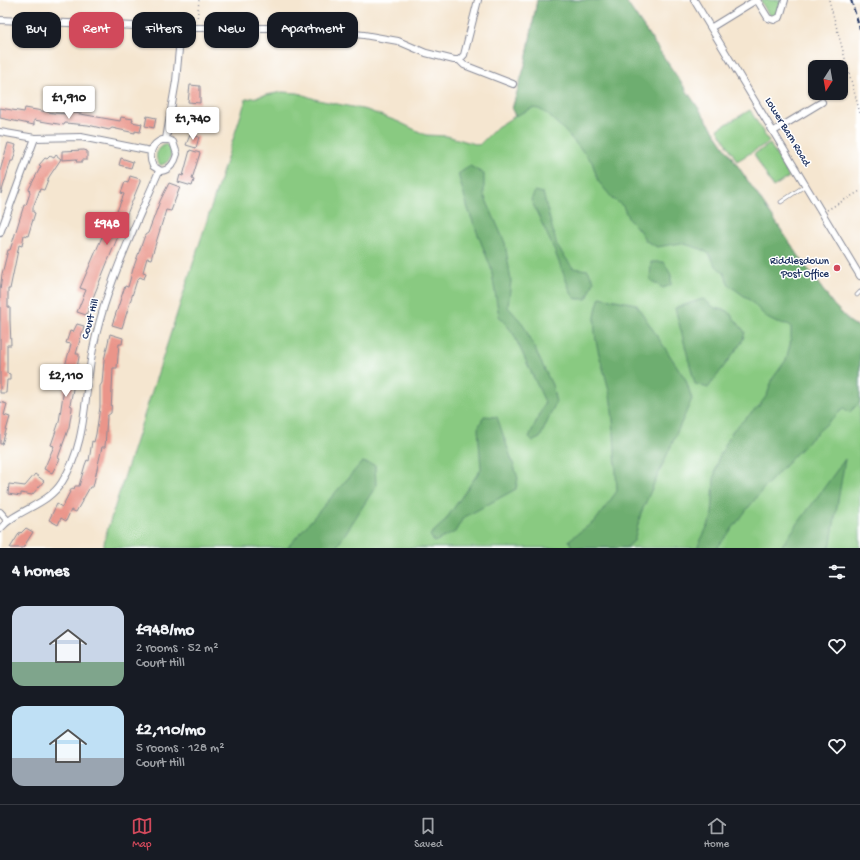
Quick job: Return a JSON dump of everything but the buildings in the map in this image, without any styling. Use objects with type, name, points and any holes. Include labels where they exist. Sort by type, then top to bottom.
[{"type":"street","points":[[459,60],[464,55],[478,0]]},
{"type":"street","name":"Lower Barn Road","points":[[694,0],[712,27],[860,276]]},
{"type":"street","points":[[712,27],[756,0],[768,18],[774,20],[780,17],[785,0]]},
{"type":"street","points":[[0,20],[132,26]]},
{"type":"street","points":[[196,27],[280,28],[364,35],[398,42],[426,53],[459,60],[464,65],[513,84]]},
{"type":"street","points":[[166,139],[177,75],[179,48]]},
{"type":"street","points":[[774,131],[822,102]]},
{"type":"street","points":[[0,132],[35,138],[81,137],[151,151]]},
{"type":"street","points":[[0,233],[35,138]]},
{"type":"street","points":[[166,139],[175,145],[177,156],[169,168],[165,171],[159,171],[152,164],[151,151],[158,142],[166,139]]},
{"type":"street","name":"Court Hill","points":[[0,529],[8,521],[51,496],[61,484],[70,468],[80,435],[92,355],[102,311],[159,171]]},
{"type":"street","points":[[0,512],[8,521]]},
{"type":"lane","points":[[781,202],[807,185]]},
{"type":"lane","points":[[857,295],[860,292]]},
{"type":"path","points":[[196,27],[199,0]]},
{"type":"path","points":[[829,0],[860,113]]},
{"type":"path","points":[[823,213],[860,191]]},
{"type":"green space","points":[[537,0],[625,0],[809,271],[833,304],[850,322],[860,328],[860,548],[103,548],[106,534],[246,99],[282,92],[298,93],[318,100],[367,110],[399,122],[426,135],[447,136],[479,145],[497,127],[515,116],[512,109],[526,62]]},
{"type":"green space","points":[[537,0],[625,0],[809,271],[833,304],[850,322],[860,328],[860,402],[850,412],[844,408],[808,441],[763,489],[717,548],[697,548],[712,517],[714,478],[718,459],[733,430],[759,406],[767,395],[773,378],[786,360],[791,340],[791,327],[788,324],[777,323],[767,318],[751,301],[729,285],[724,273],[716,266],[709,254],[701,249],[681,243],[657,247],[646,241],[639,230],[629,220],[623,206],[613,199],[598,181],[592,162],[564,130],[547,114],[539,109],[533,108],[515,116],[512,109],[526,62]]},
{"type":"green space","points":[[760,0],[782,0],[778,13],[774,16],[769,15]]},
{"type":"green space","points":[[750,110],[769,142],[737,161],[718,129]]},
{"type":"green space","points":[[166,144],[170,148],[171,157],[166,163],[160,165],[156,156],[158,150]]},
{"type":"green space","points":[[770,144],[789,177],[773,187],[754,154]]},
{"type":"green space","points":[[470,166],[484,174],[484,195],[505,243],[511,281],[508,307],[523,324],[552,385],[556,402],[540,438],[533,441],[529,437],[545,402],[513,333],[499,316],[491,268],[468,209],[458,174]]},
{"type":"green space","points":[[535,191],[543,193],[557,246],[573,268],[588,270],[594,281],[587,299],[576,299],[571,293],[553,247],[531,200]]},
{"type":"green space","points":[[651,262],[664,262],[671,275],[671,285],[663,288],[650,280]]},
{"type":"green space","points":[[600,297],[636,304],[686,380],[692,399],[641,513],[634,541],[626,548],[572,548],[569,540],[596,520],[617,491],[611,402],[596,338],[596,311]]},
{"type":"green space","points":[[703,299],[715,308],[728,311],[745,332],[742,342],[708,388],[695,384],[675,308]]},
{"type":"green space","points":[[484,416],[497,417],[518,478],[516,489],[463,518],[455,532],[434,542],[430,535],[444,522],[481,469],[478,428]]},
{"type":"green space","points":[[845,459],[830,548],[780,548]]},
{"type":"green space","points":[[362,462],[375,465],[376,486],[336,548],[287,548]]},
{"type":"railway","points":[[851,0],[860,29]]},
{"type":"place","name":"Riddlesdown Post Office","points":[[837,268]]}]
